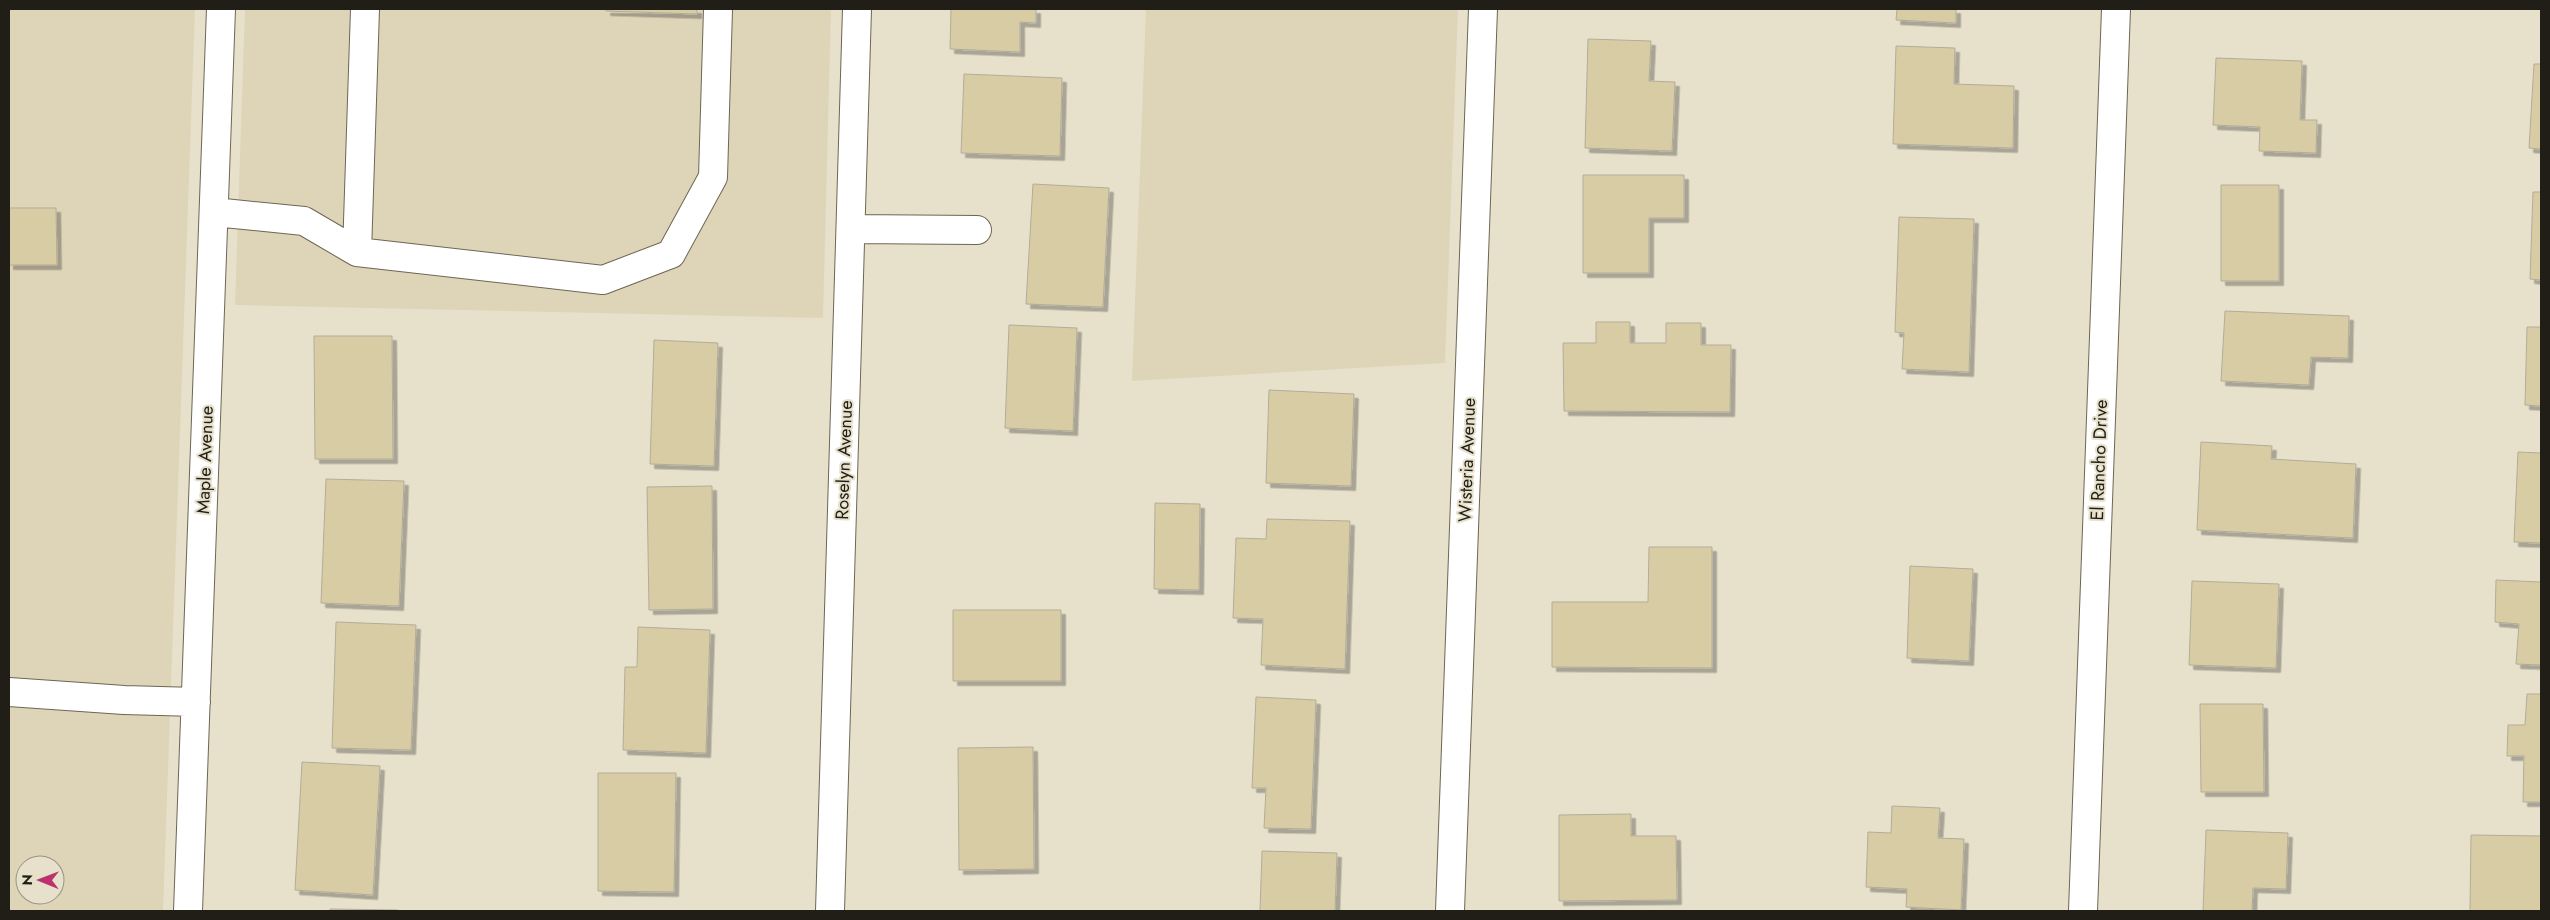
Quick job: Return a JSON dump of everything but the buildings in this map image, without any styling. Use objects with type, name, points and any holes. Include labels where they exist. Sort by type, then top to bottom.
[{"type":"street","name":"Maple Avenue","points":[[188,911],[221,9]]},
{"type":"street","points":[[357,252],[365,9]]},
{"type":"street","points":[[214,212],[304,221],[357,252],[603,280],[671,254],[713,177],[718,9]]},
{"type":"street","name":"Roselyn Avenue","points":[[830,911],[858,9]]},
{"type":"street","name":"Wisteria Avenue","points":[[1450,911],[1483,9]]},
{"type":"street","name":"El Rancho Drive","points":[[2083,911],[2116,9]]},
{"type":"street","points":[[851,229],[977,230]]},
{"type":"street","points":[[9,692],[196,702]]},
{"type":"shaded area","points":[[9,9],[195,9],[163,911],[9,911]]},
{"type":"shaded area","points":[[245,9],[831,9],[823,318],[235,305]]},
{"type":"shaded area","points":[[1146,9],[1458,9],[1445,363],[1132,381]]}]
